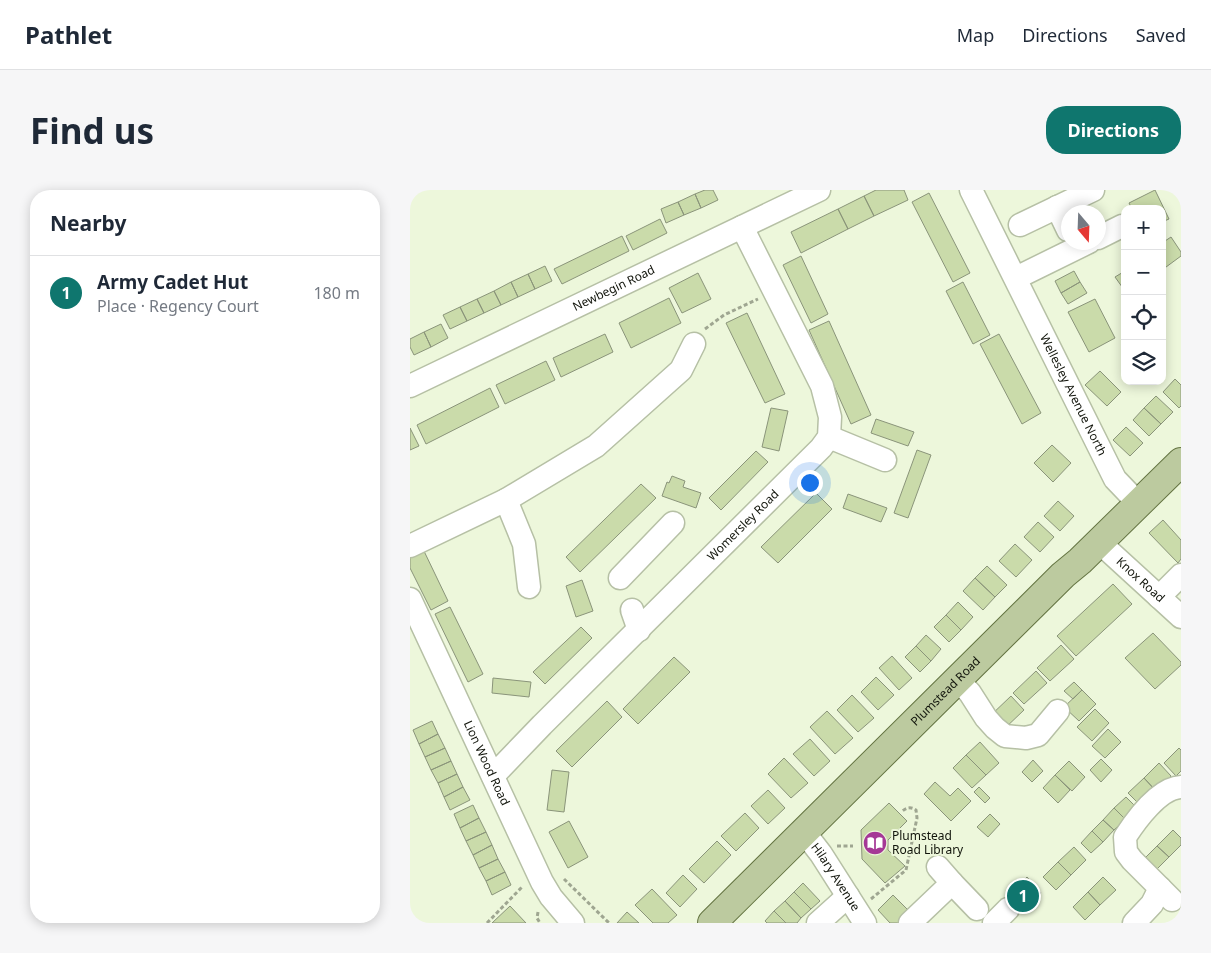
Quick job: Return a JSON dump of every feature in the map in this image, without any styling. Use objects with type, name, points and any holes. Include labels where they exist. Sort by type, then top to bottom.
[{"type":"main road","name":"Plumstead Road","points":[[712,923],[1063,575],[1140,504],[1181,462]]},
{"type":"street","name":"Newbegin Road","points":[[410,386],[819,190]]},
{"type":"street","name":"Wellesley Avenue North","points":[[970,190],[1016,278],[1115,479],[1140,504]]},
{"type":"street","points":[[1020,225],[1093,190]]},
{"type":"street","points":[[1057,208],[1061,215]]},
{"type":"street","points":[[1106,234],[1121,226]]},
{"type":"street","points":[[742,227],[822,386],[830,417],[829,437],[885,460]]},
{"type":"street","points":[[1016,278],[1062,250]]},
{"type":"street","points":[[410,546],[506,500],[596,446],[681,370],[698,338]]},
{"type":"street","name":"Womersley Road","points":[[493,776],[542,725],[635,620],[719,535],[821,448],[829,437]]},
{"type":"street","points":[[506,500],[524,544],[529,587]]},
{"type":"street","points":[[620,578],[673,523]]},
{"type":"street","name":"Knox Road","points":[[1100,542],[1181,617]]},
{"type":"street","points":[[1159,597],[1181,575]]},
{"type":"street","name":"Lion Wood Road","points":[[410,599],[418,634],[493,776],[542,882],[551,897],[573,923]]},
{"type":"street","points":[[958,680],[994,728],[1005,736],[1026,738],[1038,735],[1055,724]]},
{"type":"street","points":[[1134,923],[1161,897],[1126,852],[1125,837],[1151,805],[1163,794],[1171,788],[1181,787]]},
{"type":"street","name":"Hilary Avenue","points":[[804,832],[821,854],[857,910]]},
{"type":"street","points":[[910,923],[945,875],[993,914]]},
{"type":"street","points":[[818,923],[857,910]]},
{"type":"path","points":[[698,338],[724,315],[775,291]]},
{"type":"path","points":[[857,910],[906,870],[917,818],[916,810],[912,808],[901,812]]},
{"type":"building","points":[[705,190],[713,190],[718,200],[701,208],[695,194]]},
{"type":"building","points":[[876,190],[904,190],[908,200],[874,216],[864,196]]},
{"type":"building","points":[[1155,190],[1162,205],[1130,205],[1129,203]]},
{"type":"building","points":[[929,193],[970,273],[953,282],[912,202]]},
{"type":"building","points":[[695,194],[701,208],[684,215],[678,202]]},
{"type":"building","points":[[864,196],[874,216],[848,229],[838,209]]},
{"type":"building","points":[[678,202],[684,215],[666,223],[661,209]]},
{"type":"building","points":[[838,209],[848,229],[801,253],[791,232]]},
{"type":"building","points":[[660,219],[667,233],[633,250],[626,236]]},
{"type":"building","points":[[622,236],[629,251],[562,284],[554,269]]},
{"type":"building","points":[[1171,237],[1181,252],[1181,256],[1166,267],[1166,250],[1166,240]]},
{"type":"building","points":[[801,256],[828,314],[811,323],[783,265]]},
{"type":"building","points":[[545,266],[552,281],[535,289],[528,274]]},
{"type":"building","points":[[1074,271],[1080,282],[1061,293],[1055,281]]},
{"type":"building","points":[[698,273],[711,299],[682,313],[669,288]]},
{"type":"building","points":[[1121,273],[1121,285],[1115,277]]},
{"type":"building","points":[[528,274],[535,289],[518,297],[511,282]]},
{"type":"building","points":[[511,282],[518,297],[501,305],[494,291]]},
{"type":"building","points":[[963,282],[990,335],[973,344],[946,291]]},
{"type":"building","points":[[1080,282],[1087,293],[1068,304],[1061,293]]},
{"type":"building","points":[[494,291],[501,305],[484,313],[477,299]]},
{"type":"building","points":[[669,298],[681,323],[631,348],[619,323]]},
{"type":"building","points":[[477,299],[484,313],[467,321],[460,307]]},
{"type":"building","points":[[1095,299],[1115,338],[1089,352],[1068,312]]},
{"type":"building","points":[[460,307],[467,321],[450,329],[443,315]]},
{"type":"building","points":[[747,313],[785,394],[765,403],[726,323]]},
{"type":"building","points":[[829,321],[871,415],[851,424],[809,330]]},
{"type":"building","points":[[441,324],[448,338],[431,347],[424,332]]},
{"type":"building","points":[[424,332],[431,347],[414,355],[410,347],[410,339]]},
{"type":"building","points":[[605,334],[613,352],[561,377],[553,358]]},
{"type":"building","points":[[999,334],[1041,413],[1022,424],[980,344]]},
{"type":"building","points":[[546,361],[555,380],[505,404],[496,385]]},
{"type":"building","points":[[1100,371],[1121,392],[1107,406],[1085,385]]},
{"type":"building","points":[[1175,379],[1181,385],[1181,406],[1179,408],[1163,392]]},
{"type":"building","points":[[490,388],[499,407],[426,444],[417,425]]},
{"type":"building","points":[[1156,396],[1173,412],[1161,424],[1144,408]]},
{"type":"building","points":[[771,408],[788,411],[779,451],[762,447]]},
{"type":"building","points":[[1144,408],[1161,424],[1149,436],[1133,420]]},
{"type":"building","points":[[876,419],[914,432],[908,446],[871,433]]},
{"type":"building","points":[[1126,427],[1143,443],[1130,456],[1113,440]]},
{"type":"building","points":[[410,428],[419,446],[410,450]]},
{"type":"building","points":[[1052,445],[1071,463],[1053,482],[1034,463]]},
{"type":"building","points":[[917,450],[931,455],[908,518],[894,513]]},
{"type":"building","points":[[756,451],[768,462],[721,510],[709,498]]},
{"type":"building","points":[[672,476],[685,481],[683,487],[701,493],[696,508],[662,496],[667,482],[669,483]]},
{"type":"building","points":[[641,484],[656,498],[580,572],[566,557]]},
{"type":"building","points":[[816,493],[832,509],[778,563],[761,547]]},
{"type":"building","points":[[848,494],[887,508],[881,522],[843,508]]},
{"type":"building","points":[[1058,501],[1074,516],[1060,531],[1044,516]]},
{"type":"building","points":[[1163,520],[1181,540],[1181,559],[1178,563],[1149,533]]},
{"type":"building","points":[[1038,522],[1054,537],[1040,552],[1024,537]]},
{"type":"building","points":[[1015,544],[1032,560],[1016,577],[999,561]]},
{"type":"building","points":[[423,549],[448,601],[431,610],[410,568],[410,556]]},
{"type":"building","points":[[987,566],[1007,585],[995,597],[975,578]]},
{"type":"building","points":[[975,578],[995,597],[983,610],[963,591]]},
{"type":"building","points":[[582,580],[593,611],[576,617],[566,586]]},
{"type":"building","points":[[1113,584],[1132,604],[1076,656],[1057,636]]},
{"type":"building","points":[[958,602],[973,617],[961,630],[946,615]]},
{"type":"building","points":[[450,607],[483,674],[468,682],[435,614]]},
{"type":"building","points":[[946,615],[961,630],[949,642],[934,627]]},
{"type":"building","points":[[581,627],[592,638],[545,684],[533,672]]},
{"type":"building","points":[[1153,633],[1181,662],[1181,665],[1155,689],[1125,658]]},
{"type":"building","points":[[926,635],[941,649],[931,661],[916,646]]},
{"type":"building","points":[[1061,645],[1074,659],[1050,681],[1037,668]]},
{"type":"building","points":[[916,646],[931,661],[920,672],[905,657]]},
{"type":"building","points":[[892,656],[912,678],[899,690],[879,668]]},
{"type":"building","points":[[674,657],[690,672],[638,724],[623,709]]},
{"type":"building","points":[[1036,671],[1047,683],[1024,704],[1013,693]]},
{"type":"building","points":[[876,677],[894,695],[878,710],[861,692]]},
{"type":"building","points":[[493,678],[531,682],[529,697],[492,693]]},
{"type":"building","points":[[1074,682],[1082,690],[1073,699],[1064,691]]},
{"type":"building","points":[[1082,690],[1096,704],[1079,721],[1064,707]]},
{"type":"building","points":[[852,695],[874,718],[858,732],[837,710]]},
{"type":"building","points":[[1011,696],[1024,710],[1002,731],[989,717]]},
{"type":"building","points":[[607,701],[622,717],[572,767],[556,751]]},
{"type":"building","points":[[1095,709],[1109,723],[1092,741],[1077,727]]},
{"type":"building","points":[[827,711],[853,738],[835,754],[810,727]]},
{"type":"building","points":[[432,721],[438,734],[419,744],[413,730]]},
{"type":"building","points":[[1108,729],[1121,742],[1105,758],[1092,746]]},
{"type":"building","points":[[438,734],[445,748],[425,757],[419,744]]},
{"type":"building","points":[[810,739],[830,761],[814,776],[793,754]]},
{"type":"building","points":[[980,742],[999,763],[986,775],[966,755]]},
{"type":"building","points":[[445,748],[451,761],[431,770],[425,757]]},
{"type":"building","points":[[1179,748],[1181,750],[1181,771],[1176,776],[1164,763]]},
{"type":"building","points":[[966,755],[986,775],[972,788],[953,768]]},
{"type":"building","points":[[784,758],[808,783],[791,798],[768,774]]},
{"type":"building","points":[[1101,759],[1112,770],[1101,782],[1090,770]]},
{"type":"building","points":[[1033,760],[1043,771],[1032,782],[1022,772]]},
{"type":"building","points":[[451,761],[457,774],[438,783],[431,770]]},
{"type":"building","points":[[1069,761],[1085,777],[1072,791],[1055,775]]},
{"type":"building","points":[[1159,763],[1171,776],[1156,791],[1144,778]]},
{"type":"building","points":[[552,770],[569,772],[564,812],[547,810]]},
{"type":"building","points":[[457,774],[463,787],[444,797],[438,783]]},
{"type":"building","points":[[1055,775],[1070,790],[1058,803],[1043,788]]},
{"type":"building","points":[[1144,778],[1156,791],[1141,806],[1128,793]]},
{"type":"building","points":[[935,782],[950,796],[958,788],[971,801],[951,821],[924,794]]},
{"type":"building","points":[[463,787],[470,800],[450,810],[444,797]]},
{"type":"building","points":[[979,787],[990,798],[985,803],[974,792]]},
{"type":"building","points":[[768,790],[785,808],[768,824],[751,806]]},
{"type":"building","points":[[1126,797],[1137,808],[1125,819],[1114,808]]},
{"type":"building","name":"Plumstead Road Library","points":[[889,803],[907,821],[888,840],[888,850],[905,866],[885,883],[862,859],[861,830]]},
{"type":"building","points":[[473,805],[479,818],[460,828],[454,814]]},
{"type":"building","points":[[1114,808],[1125,819],[1114,830],[1103,820]]},
{"type":"building","points":[[745,813],[759,828],[736,851],[721,836]]},
{"type":"building","points":[[990,814],[1000,824],[988,837],[977,827]]},
{"type":"building","points":[[479,818],[486,832],[466,841],[460,828]]},
{"type":"building","points":[[1103,820],[1114,830],[1103,842],[1092,831]]},
{"type":"building","points":[[569,821],[588,857],[568,868],[549,832]]},
{"type":"building","points":[[1173,830],[1181,838],[1181,845],[1169,857],[1157,846]]},
{"type":"building","points":[[1092,831],[1103,842],[1091,853],[1081,843]]},
{"type":"building","points":[[486,832],[492,845],[473,855],[466,841]]},
{"type":"building","points":[[717,841],[731,855],[704,883],[689,869]]},
{"type":"building","points":[[492,845],[498,859],[479,868],[473,855]]},
{"type":"building","points":[[1157,846],[1169,857],[1153,873],[1142,861]]},
{"type":"building","points":[[1074,847],[1086,860],[1071,875],[1058,862]]},
{"type":"building","points":[[498,859],[505,872],[486,881],[479,868]]},
{"type":"building","points":[[1058,862],[1071,875],[1056,890],[1043,877]]},
{"type":"building","points":[[505,872],[511,885],[492,895],[486,881]]},
{"type":"building","points":[[683,875],[697,889],[680,907],[666,893]]},
{"type":"building","points":[[1027,877],[1041,893],[1020,913],[1005,899]]},
{"type":"building","points":[[1103,877],[1116,890],[1100,905],[1088,892]]},
{"type":"building","points":[[803,883],[820,901],[811,909],[794,892]]},
{"type":"building","points":[[652,889],[677,915],[668,923],[653,923],[635,905]]},
{"type":"building","points":[[794,892],[811,909],[801,918],[785,901]]},
{"type":"building","points":[[1088,892],[1100,905],[1085,920],[1073,907]]},
{"type":"building","points":[[893,895],[911,913],[901,923],[890,923],[878,910]]},
{"type":"building","points":[[785,901],[801,918],[797,923],[786,923],[774,911]]},
{"type":"building","points":[[510,906],[526,923],[492,923]]},
{"type":"building","points":[[774,911],[786,923],[767,923],[765,921]]},
{"type":"building","points":[[627,912],[639,923],[617,923]]},
{"type":"place","name":"Plumstead Road Library","points":[[875,843]]},
{"type":"place","name":"Army Cadet Hut","points":[[1023,896]]}]
